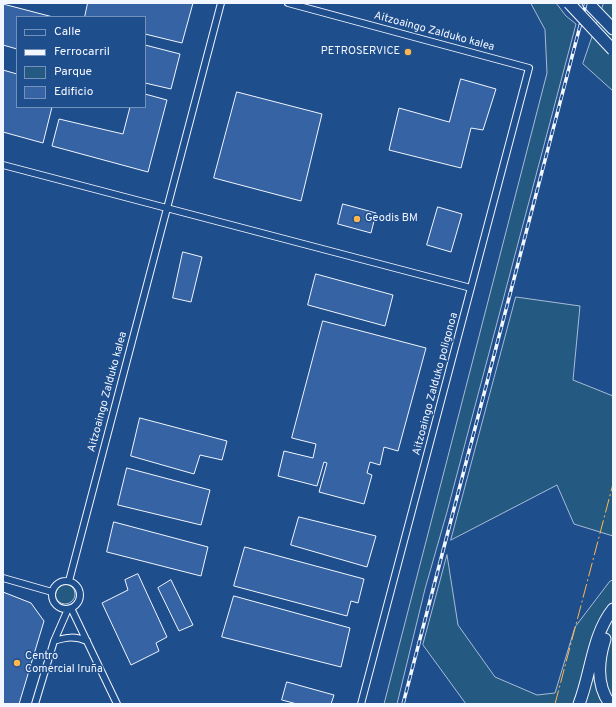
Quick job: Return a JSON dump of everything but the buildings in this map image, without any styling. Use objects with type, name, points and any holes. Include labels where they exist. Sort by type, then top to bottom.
[{"type":"highway","points":[[569,3],[613,50]]},
{"type":"highway","points":[[590,5],[613,22]]},
{"type":"highway","points":[[590,5],[613,30]]},
{"type":"highway","points":[[579,704],[586,687],[599,633],[608,615],[613,609]]},
{"type":"highway","points":[[610,704],[600,685],[600,668],[604,641],[613,620]]},
{"type":"street","name":"Aitzoaingo Zalduko kalea","points":[[69,581],[221,3]]},
{"type":"street","name":"Aitzoaingo Zalduko kalea","points":[[288,3],[529,68]]},
{"type":"street","name":"Aitzoaingo Zalduko poligonoa","points":[[361,704],[529,68]]},
{"type":"street","points":[[3,165],[471,288]]},
{"type":"street","points":[[3,578],[52,592]]},
{"type":"street","points":[[61,581],[69,581],[77,586],[80,595],[79,600],[75,606],[69,609],[58,607],[54,604],[52,599],[52,592],[56,584],[61,581]]},
{"type":"street","points":[[69,609],[88,641],[117,704]]},
{"type":"street","points":[[35,704],[54,641],[69,609]]},
{"type":"street","points":[[54,641],[66,637],[76,637],[88,641]]},
{"type":"green space","points":[[531,3],[556,3],[566,16],[576,24],[447,512],[425,589],[397,704],[384,704],[547,73],[545,30]]},
{"type":"green space","points":[[604,3],[613,3],[613,91],[583,64]]},
{"type":"green space","points":[[516,297],[580,306],[573,380],[613,396],[613,536],[574,524],[557,485],[451,540]]},
{"type":"green space","points":[[447,555],[458,625],[495,677],[537,695],[555,693],[575,627],[610,581],[613,580],[613,704],[466,704],[423,645]]},
{"type":"green space","points":[[65,584],[72,587],[75,594],[72,601],[65,604],[58,601],[55,594],[58,587]]},
{"type":"railway","points":[[403,704],[586,3]]},
{"type":"power","points":[[555,704],[613,484]]},
{"type":"place","name":"PETROSERVICE","points":[[408,52]]},
{"type":"place","name":"Geodis BM","points":[[357,219]]},
{"type":"place","name":"Centro Comercial Iruña","points":[[17,663]]}]
